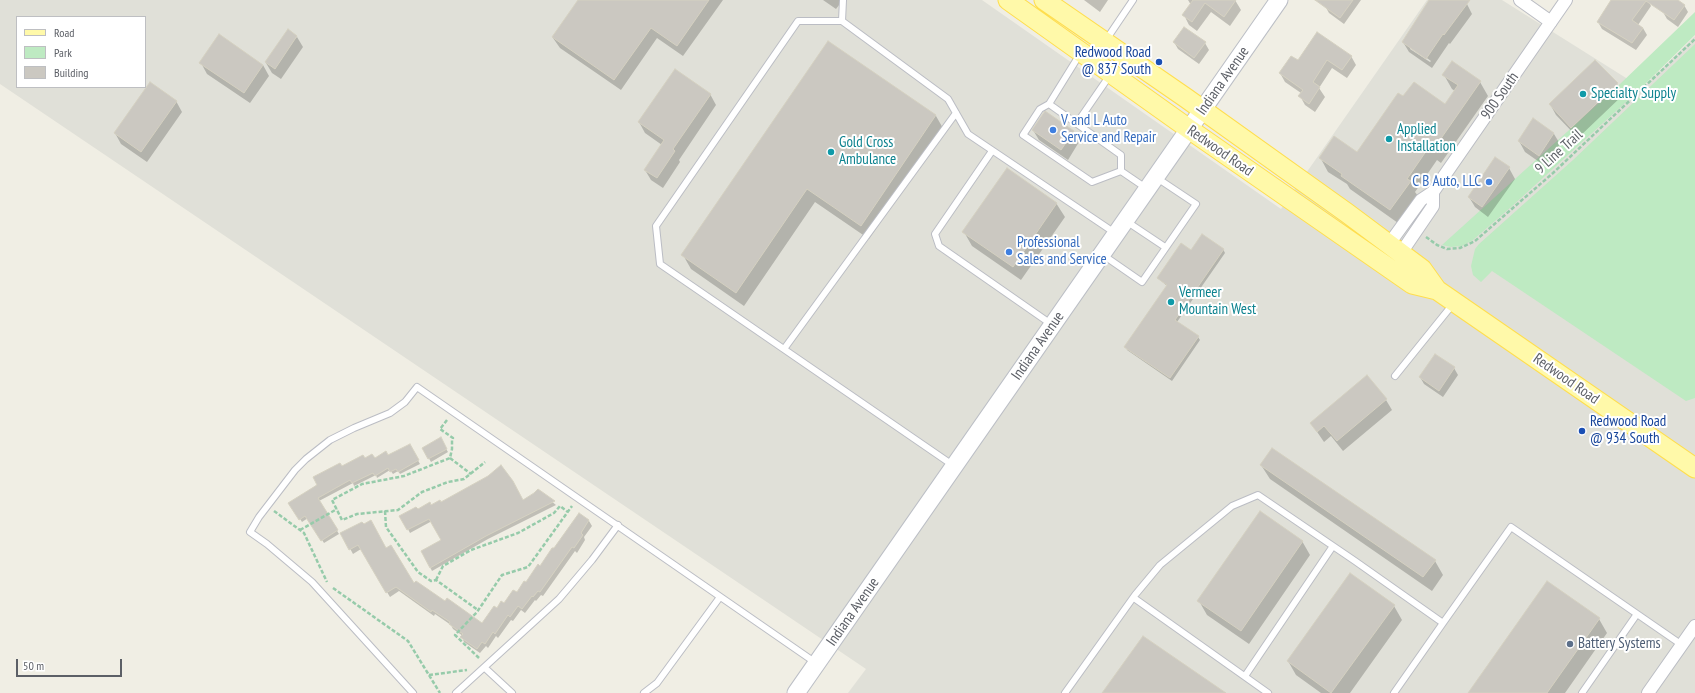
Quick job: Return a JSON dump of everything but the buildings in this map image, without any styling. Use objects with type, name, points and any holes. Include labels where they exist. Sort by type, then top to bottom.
[{"type":"main road","name":"Redwood Road","points":[[1008,0],[1189,129],[1412,284],[1438,290]]},
{"type":"main road","name":"Redwood Road","points":[[1044,0],[1203,110],[1395,248],[1422,269],[1438,290],[1693,464]]},
{"type":"street","name":"Indiana Avenue","points":[[796,693],[955,467],[1052,325],[1279,0]]},
{"type":"street","points":[[1520,0],[1551,22]]},
{"type":"street","name":"900 South","points":[[1395,248],[1433,206],[1433,192],[1566,0]]},
{"type":"street","points":[[1648,693],[1695,626]]},
{"type":"lane","points":[[842,22],[843,0]]},
{"type":"lane","points":[[1105,42],[1133,0]]},
{"type":"lane","points":[[955,467],[660,264],[656,226],[798,21],[842,22],[948,98],[968,134],[992,151],[1120,227],[1166,247]]},
{"type":"lane","points":[[1081,52],[1049,104],[1040,109],[1023,135],[1092,182],[1121,171],[1196,204],[1142,282],[1102,254]]},
{"type":"lane","points":[[1076,123],[1111,74]]},
{"type":"lane","points":[[1049,104],[1121,155],[1121,171]]},
{"type":"lane","points":[[784,350],[956,114]]},
{"type":"lane","points":[[992,151],[935,234],[939,246],[1052,325]]},
{"type":"lane","points":[[1395,376],[1455,302]]},
{"type":"lane","points":[[413,693],[312,582],[267,544],[250,532],[259,517],[295,470],[306,459],[330,440],[390,413],[405,402],[417,387],[817,664]]},
{"type":"lane","points":[[1065,693],[1134,598],[1160,565],[1232,506],[1258,495],[1443,623]]},
{"type":"lane","points":[[456,693],[559,599],[592,560],[618,525]]},
{"type":"lane","points":[[1394,693],[1512,527],[1682,645]]},
{"type":"lane","points":[[1245,676],[1333,546]]},
{"type":"lane","points":[[644,693],[657,683],[720,596]]},
{"type":"lane","points":[[1134,598],[1268,693]]},
{"type":"lane","points":[[1582,693],[1637,614]]},
{"type":"lane","points":[[485,668],[512,693]]},
{"type":"path","name":"9 Line Trail","points":[[1425,237],[1437,245],[1447,249],[1460,248],[1475,241],[1553,173],[1695,39]]},
{"type":"path","points":[[440,429],[453,438],[450,458]]},
{"type":"path","points":[[450,458],[471,474]]},
{"type":"path","points":[[450,458],[404,476],[362,484],[332,500],[342,520],[357,514],[398,510],[422,492],[448,482],[464,479],[485,462]]},
{"type":"path","points":[[475,662],[480,657],[455,635],[478,610],[502,575],[528,568],[572,505]]},
{"type":"path","points":[[436,580],[443,566],[471,550],[518,533],[554,513],[560,506],[568,512]]},
{"type":"path","points":[[300,530],[337,509]]},
{"type":"path","points":[[275,511],[304,533],[327,583],[340,595],[408,641],[440,693]]},
{"type":"path","points":[[385,512],[386,527],[418,572],[431,581],[436,580],[478,610]]},
{"type":"path","points":[[429,675],[466,670],[471,666]]},
{"type":"shaded area","points":[[0,0],[982,0],[1281,209],[1427,0],[1502,0],[1642,88],[1695,36],[1695,693],[848,693],[866,669],[0,84]]},
{"type":"green space","points":[[1695,12],[1695,35],[1637,92],[1473,240],[1462,246],[1451,247],[1442,245],[1620,84]]},
{"type":"green space","points":[[1695,44],[1695,398],[1686,401],[1492,271],[1481,282],[1473,275],[1471,266],[1475,249],[1479,244],[1573,160]]},
{"type":"place","name":"Redwood Road @ 837 South","points":[[1159,62]]},
{"type":"place","name":"Specialty Supply","points":[[1583,94]]},
{"type":"place","name":"V and L Auto Service and Repair","points":[[1053,130]]},
{"type":"place","name":"Applied Installation","points":[[1389,139]]},
{"type":"place","name":"Gold Cross Ambulance","points":[[831,152]]},
{"type":"place","name":"C B Auto, LLC","points":[[1489,182]]},
{"type":"place","name":"Professional Sales and Service","points":[[1009,252]]},
{"type":"place","name":"Vermeer Mountain West","points":[[1171,302]]},
{"type":"place","name":"Redwood Road @ 934 South","points":[[1582,431]]},
{"type":"place","name":"Battery Systems","points":[[1570,644]]}]
